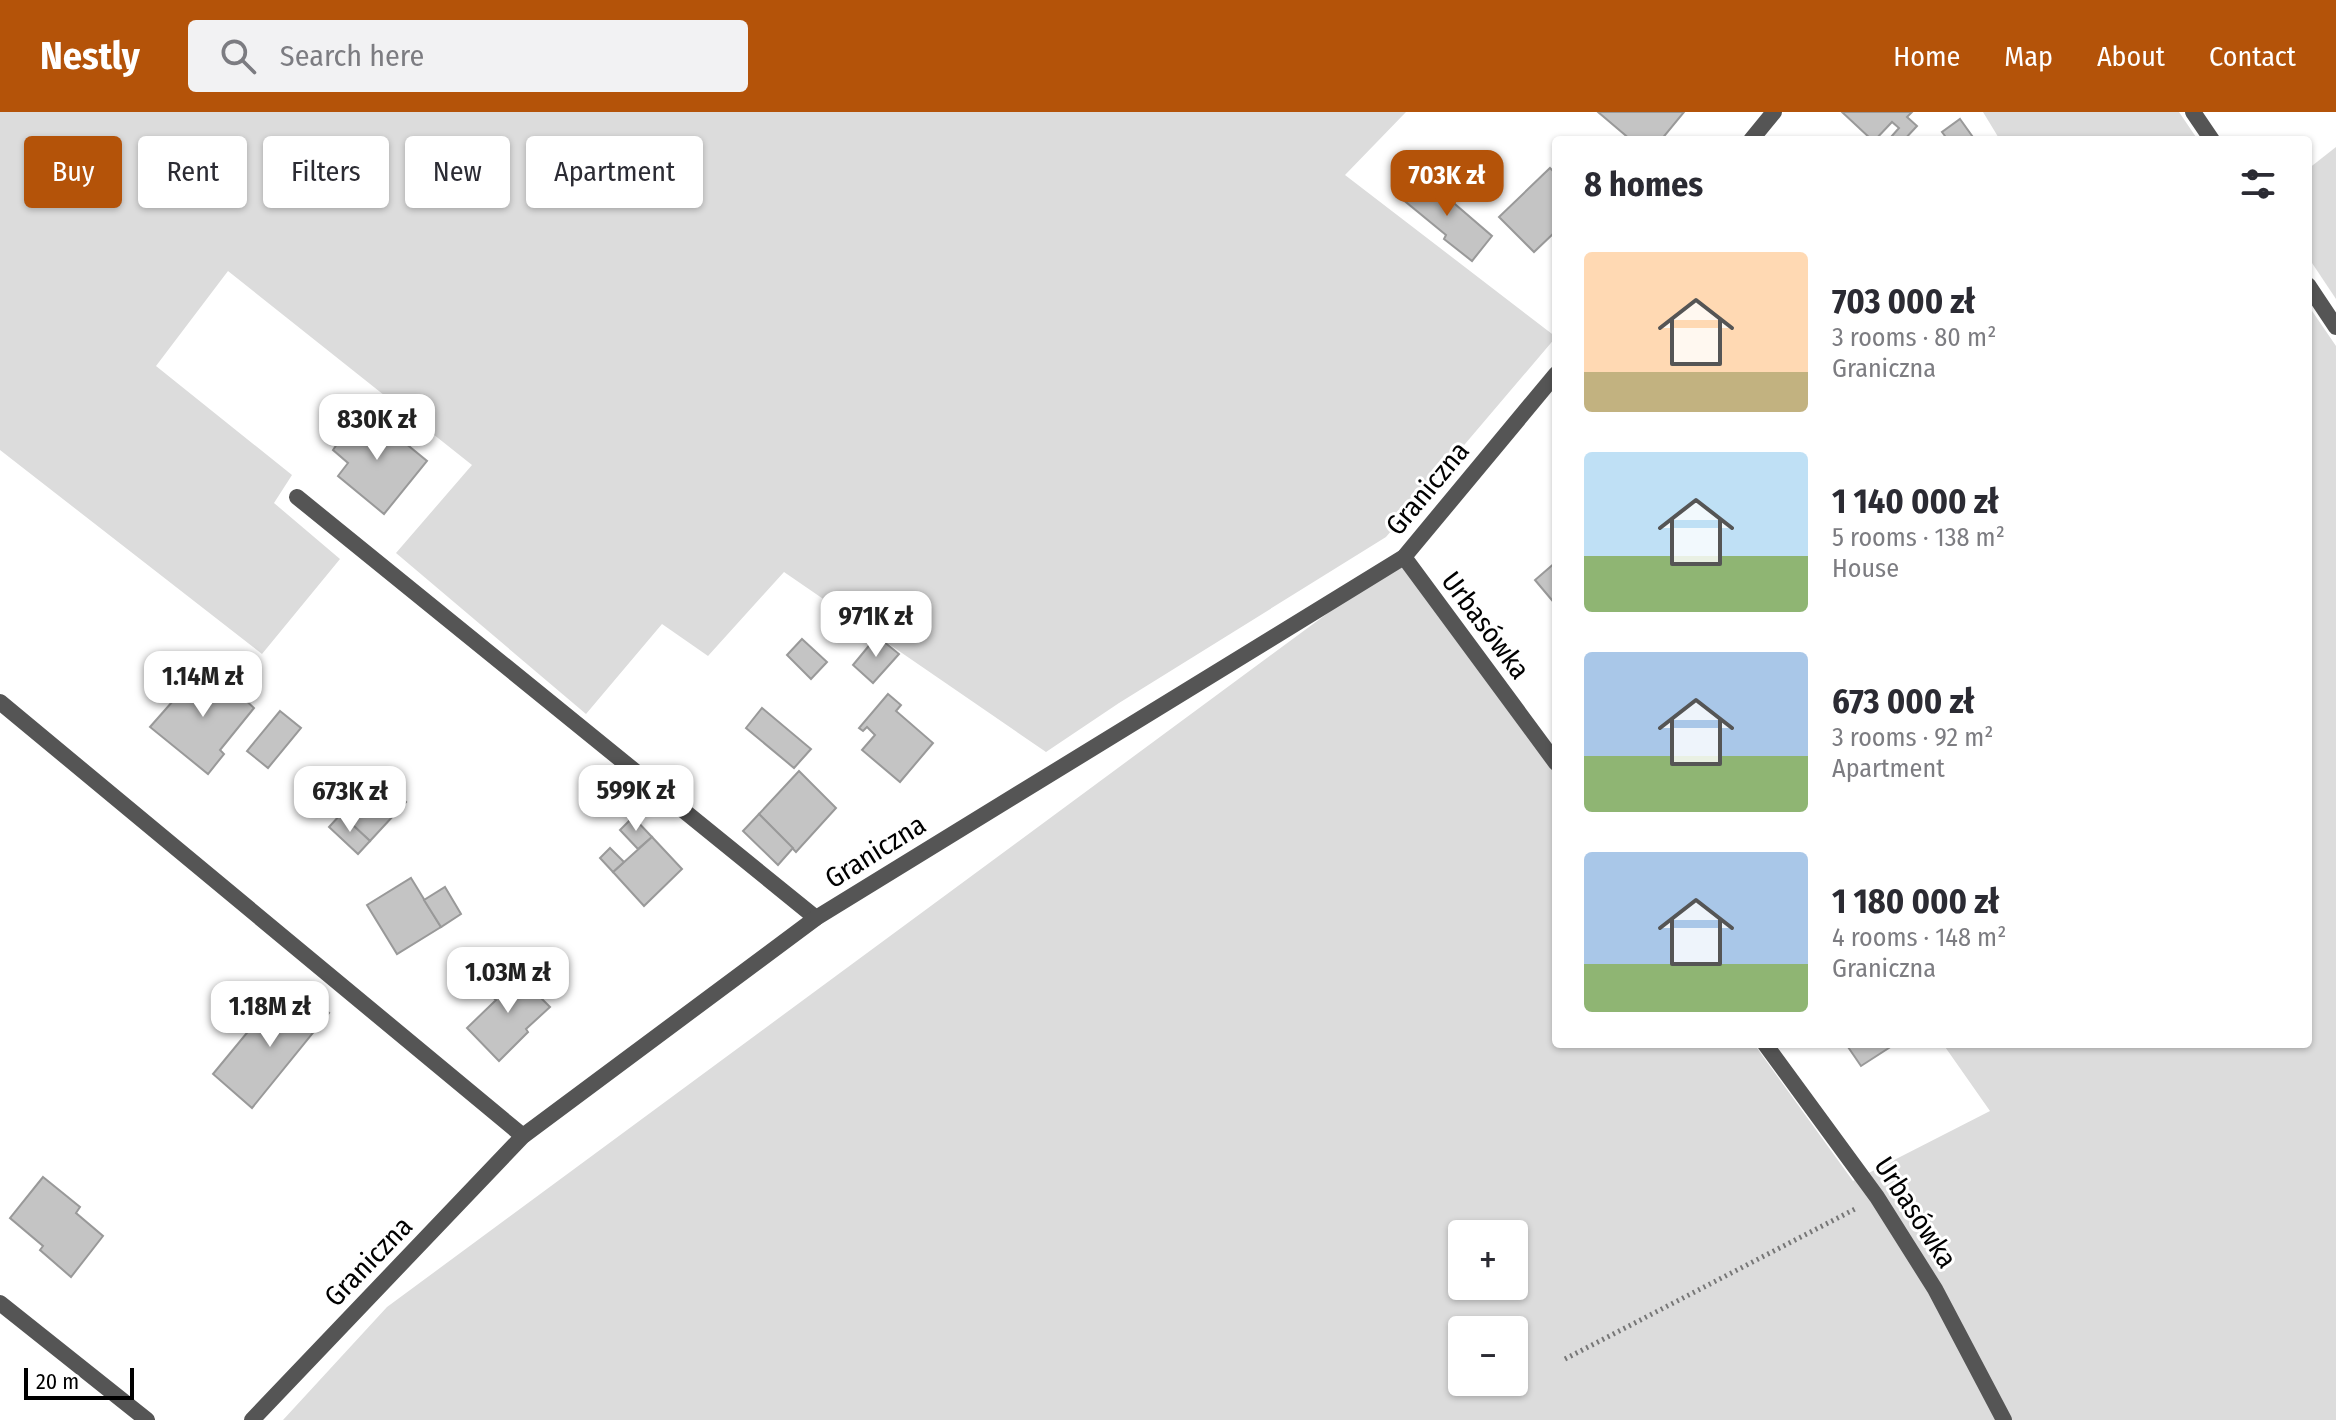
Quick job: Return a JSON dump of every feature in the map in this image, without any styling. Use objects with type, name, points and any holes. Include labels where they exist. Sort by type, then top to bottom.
[{"type":"street","points":[[1754,136],[1774,112]]},
{"type":"street","points":[[2193,112],[2209,136]]},
{"type":"street","points":[[2312,291],[2336,327]]},
{"type":"street","name":"Graniczna","points":[[252,1420],[523,1136],[816,918],[1404,557],[1552,379]]},
{"type":"street","points":[[297,497],[816,918]]},
{"type":"street","name":"Urbasówka","points":[[1404,557],[1552,758]]},
{"type":"street","points":[[0,702],[523,1136]]},
{"type":"street","name":"Urbasówka","points":[[1768,1048],[1877,1197],[1935,1289],[2004,1420]]},
{"type":"street","points":[[0,1303],[147,1420]]},
{"type":"path","points":[[1565,1359],[1877,1197]]},
{"type":"shaded area","points":[[0,112],[1406,112],[1345,175],[1552,334],[1552,342],[1386,537],[1046,752],[784,572],[708,656],[662,624],[586,714],[396,553],[472,465],[228,271],[156,366],[292,475],[274,503],[340,559],[262,654],[0,450]]},
{"type":"shaded area","points":[[1983,112],[2179,112],[2195,136],[2060,136],[1998,136]]},
{"type":"shaded area","points":[[2336,147],[2336,299],[2312,263],[2312,166]]},
{"type":"shaded area","points":[[2312,311],[2336,346],[2336,1420],[283,1420],[387,1307],[1404,557],[1552,762],[1552,1048],[1757,1048],[1853,1181],[1990,1111],[1946,1048],[2312,1048]]},
{"type":"building","points":[[1598,112],[1684,112],[1664,136],[1626,136]]},
{"type":"building","points":[[1842,112],[1912,112],[1907,117],[1917,126],[1908,136],[1892,136],[1899,128],[1892,122],[1879,136],[1868,136]]},
{"type":"building","points":[[1960,119],[1972,136],[1945,136],[1942,132]]},
{"type":"building","points":[[1550,168],[1552,170],[1552,235],[1534,252],[1499,217]]},
{"type":"building","points":[[1420,174],[1492,236],[1472,261],[1401,198]]},
{"type":"building","points":[[366,411],[427,461],[384,514],[338,476],[348,463],[333,450],[345,432]]},
{"type":"building","points":[[1552,565],[1552,600],[1535,580]]},
{"type":"building","points":[[877,636],[899,654],[873,683],[853,665]]},
{"type":"building","points":[[802,639],[827,662],[811,679],[787,655]]},
{"type":"building","points":[[203,667],[224,684],[226,682],[254,708],[220,750],[224,754],[208,774],[150,727]]},
{"type":"building","points":[[888,694],[901,705],[896,711],[933,743],[900,782],[862,750],[875,735],[867,727],[863,731],[859,728]]},
{"type":"building","points":[[762,708],[811,749],[794,768],[746,728]]},
{"type":"building","points":[[280,711],[301,728],[268,768],[247,751]]},
{"type":"building","points":[[799,771],[836,808],[796,852],[759,814]]},
{"type":"building","points":[[378,775],[406,802],[370,841],[341,814]]},
{"type":"building","points":[[341,814],[370,841],[358,854],[329,827]]},
{"type":"building","points":[[759,814],[793,848],[778,865],[743,831]]},
{"type":"building","points":[[633,817],[652,837],[638,849],[620,830]]},
{"type":"building","points":[[652,837],[682,869],[644,906],[613,872]]},
{"type":"building","points":[[610,848],[624,862],[613,872],[600,858]]},
{"type":"building","points":[[411,878],[441,927],[397,954],[367,905]]},
{"type":"building","points":[[445,887],[461,914],[441,927],[424,900]]},
{"type":"building","points":[[511,968],[550,1007],[499,1061],[467,1028],[496,1000],[486,992]]},
{"type":"building","points":[[300,990],[329,1013],[252,1108],[213,1074],[260,1017],[271,1026]]},
{"type":"building","points":[[1849,1048],[1889,1048],[1861,1066]]},
{"type":"building","points":[[43,1177],[80,1207],[76,1213],[103,1236],[71,1277],[40,1250],[43,1246],[10,1218]]}]
